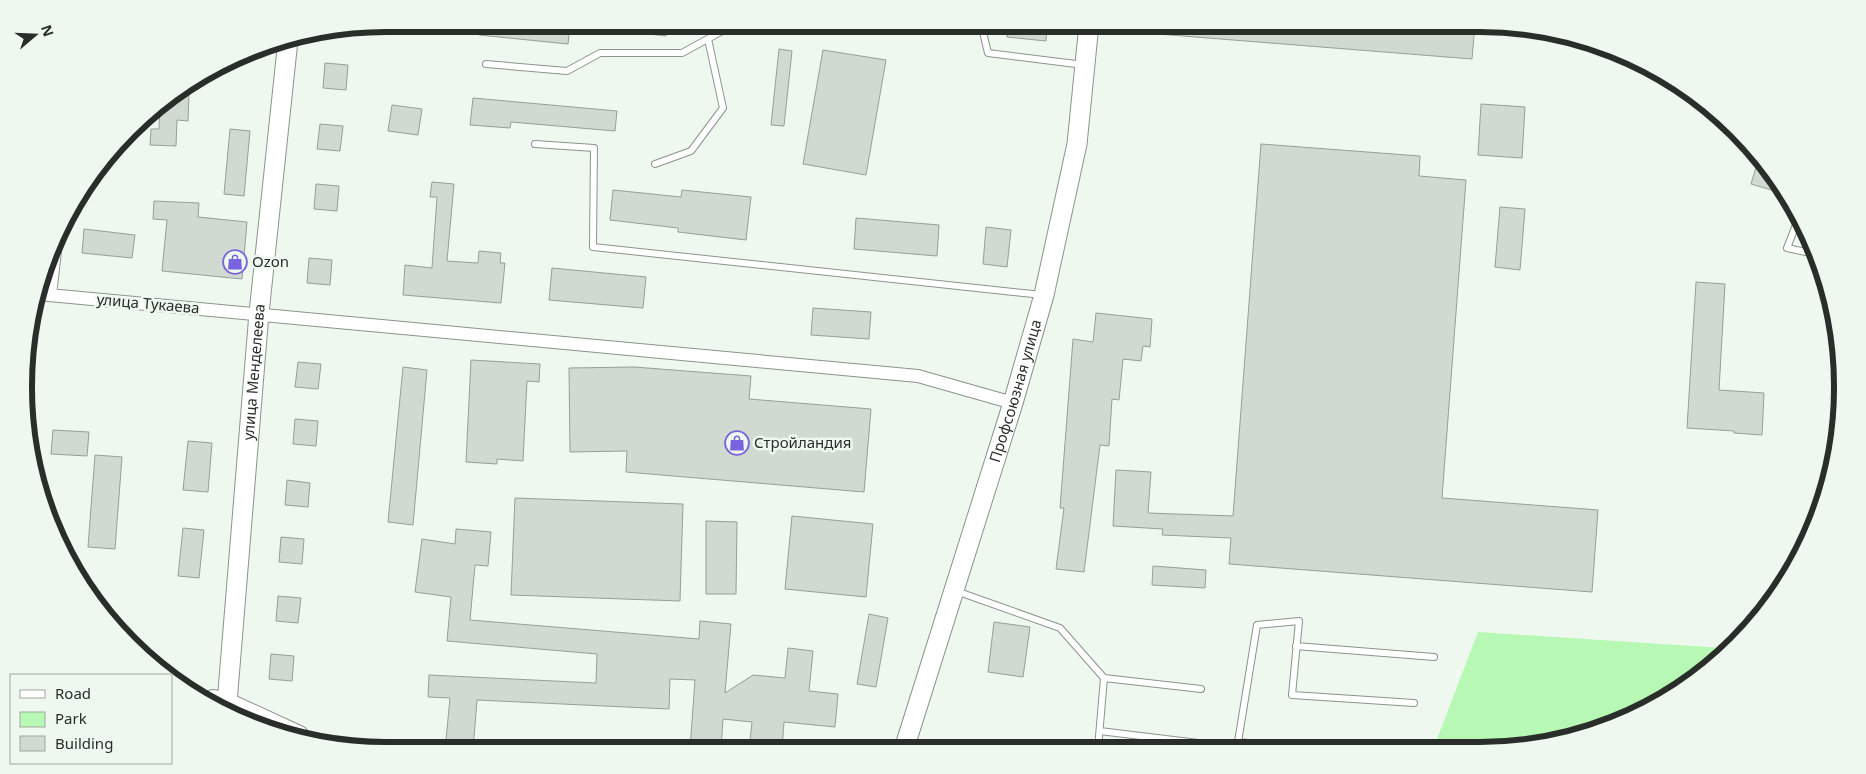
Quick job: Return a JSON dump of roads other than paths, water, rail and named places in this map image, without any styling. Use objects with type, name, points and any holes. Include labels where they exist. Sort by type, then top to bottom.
[{"type":"main road","name":"Профсоюзная улица","points":[[906,742],[1044,295],[1077,144],[1088,32]]},
{"type":"main road","name":"улица Менделеева","points":[[220,700],[287,47]]},
{"type":"street","name":"улица Тукаева","points":[[45,294],[918,376],[1012,403]]},
{"type":"lane","points":[[486,64],[567,71],[600,53],[682,53],[721,32]]},
{"type":"lane","points":[[983,32],[988,53],[1085,65]]},
{"type":"lane","points":[[655,164],[691,151],[723,108],[708,39]]},
{"type":"lane","points":[[535,144],[594,148],[593,247],[1044,295]]},
{"type":"lane","points":[[1795,227],[1787,248],[1808,252]]},
{"type":"lane","points":[[953,590],[1060,628],[1104,678],[1201,689]]},
{"type":"lane","points":[[1238,742],[1257,625],[1299,621],[1292,695],[1414,703]]},
{"type":"lane","points":[[1296,646],[1434,657]]},
{"type":"lane","points":[[1099,742],[1104,678]]},
{"type":"lane","points":[[1100,731],[1190,742]]},
{"type":"place","name":"Ozon","points":[[235,262]]},
{"type":"place","name":"Стройландия","points":[[737,443]]}]
